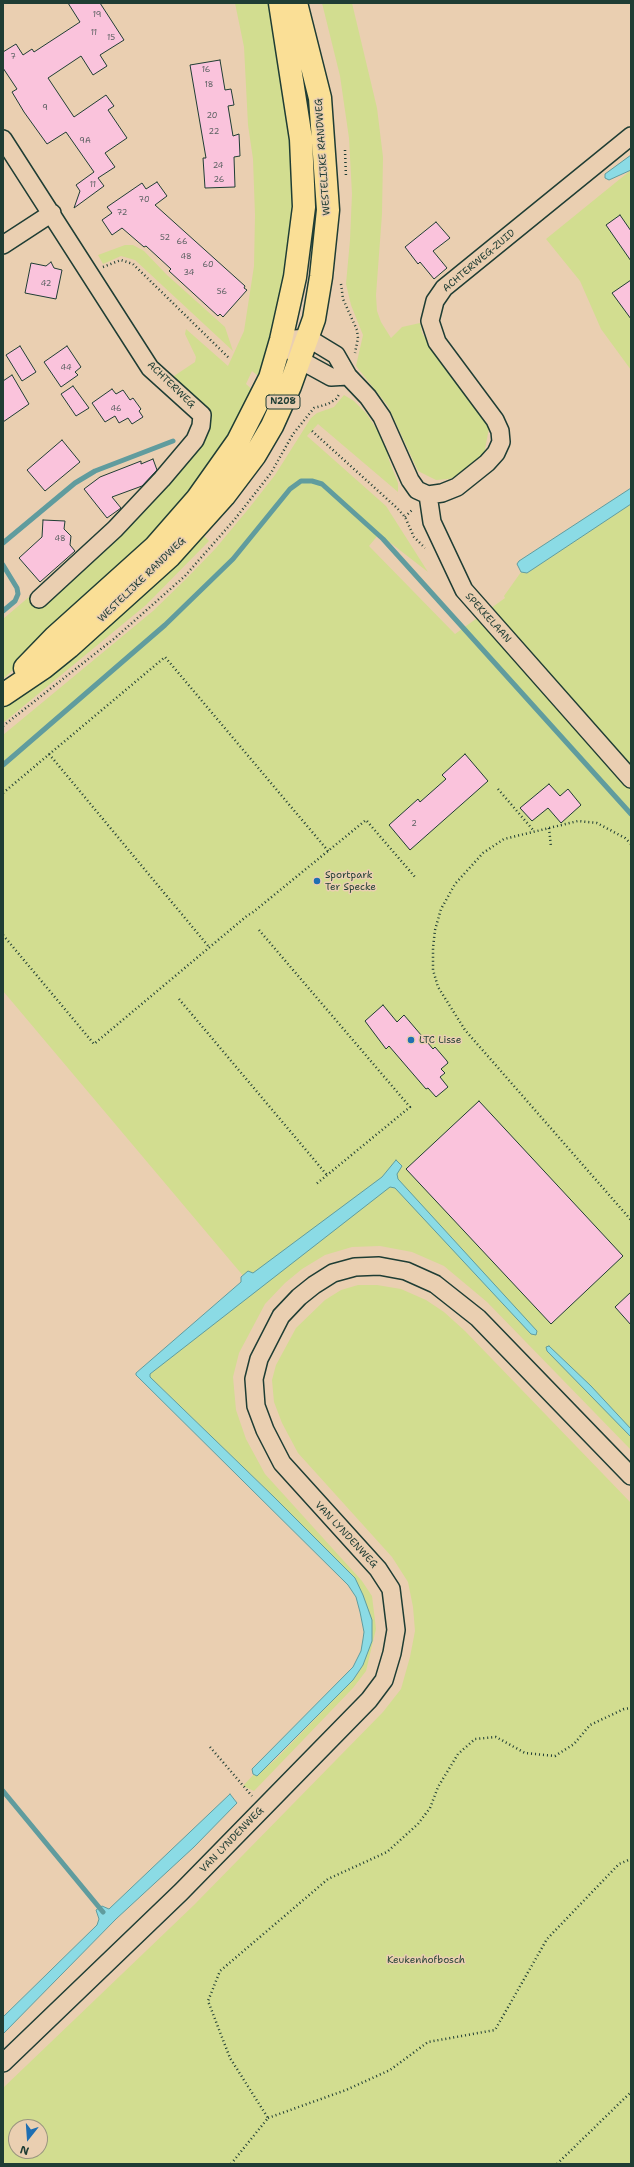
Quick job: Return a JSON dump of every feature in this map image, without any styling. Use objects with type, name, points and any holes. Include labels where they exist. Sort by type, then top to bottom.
[{"type":"main road","name":"WESTELIJKE RANDWEG","points":[[3,691],[55,637],[155,547],[197,499],[238,441],[270,378],[296,277],[304,207],[301,139],[280,3]]},
{"type":"main road","name":"WESTELIJKE RANDWEG","points":[[3,695],[43,668],[113,609],[170,556],[224,496],[255,455],[272,426],[300,360],[314,319],[321,277],[328,210],[320,98],[296,3]]},
{"type":"street","name":"ACHTERWEG-ZUID","points":[[428,495],[442,494],[457,487],[487,463],[496,453],[501,442],[500,431],[495,420],[437,342],[430,322],[435,301],[444,288],[631,136]]},
{"type":"street","name":"ACHTERWEG","points":[[3,139],[52,213],[89,275],[150,368],[202,414],[201,426],[195,440],[115,529],[39,599]]},
{"type":"street","points":[[3,245],[52,213]]},
{"type":"street","points":[[281,340],[308,338],[336,355],[348,376],[368,396],[382,417],[410,480],[418,490],[428,495]]},
{"type":"street","points":[[281,340],[300,360],[331,377],[348,376]]},
{"type":"street","name":"SPEKKELAAN","points":[[428,495],[432,522],[464,590],[631,778]]},
{"type":"street","name":"VAN LYNDENWEG","points":[[3,2063],[181,1892],[369,1700],[384,1680],[392,1653],[396,1630],[390,1589],[378,1569],[282,1463],[264,1430],[256,1406],[254,1379],[259,1359],[281,1316],[299,1297],[333,1273],[355,1267],[379,1266],[406,1271],[435,1284],[478,1318],[631,1476]]},
{"type":"path","points":[[89,275],[115,261],[127,261],[230,358]]},
{"type":"path","points":[[312,431],[405,516]]},
{"type":"path","points":[[3,793],[165,657],[329,852]]},
{"type":"path","points":[[49,754],[209,947]]},
{"type":"path","points":[[498,789],[535,832]]},
{"type":"path","points":[[3,935],[94,1044],[209,947],[329,852],[366,820],[415,877]]},
{"type":"path","points":[[631,844],[625,838],[597,823],[578,821],[504,839],[488,849],[468,868],[455,884],[441,910],[435,930],[433,948],[435,976],[438,987],[464,1030],[631,1220]]},
{"type":"path","points":[[549,828],[551,847]]},
{"type":"path","points":[[259,930],[410,1107],[314,1186]]},
{"type":"path","points":[[179,999],[328,1175]]},
{"type":"path","points":[[268,2118],[230,2058],[208,2001],[220,1971],[328,1879],[387,1852],[418,1824],[430,1808],[438,1787],[458,1754],[476,1739],[496,1737],[525,1753],[555,1756],[574,1744],[590,1725],[624,1709],[631,1708]]},
{"type":"path","points":[[210,1747],[263,1809]]},
{"type":"path","points":[[232,2164],[268,2118],[346,2090],[390,2070],[428,2042],[496,2030],[547,1939],[620,1864],[631,1859]]},
{"type":"path","points":[[557,2164],[631,2092]]},
{"type":"green space","points":[[235,3],[276,3],[300,201],[263,380],[252,371],[246,384],[256,393],[221,460],[120,573],[3,679],[3,619],[63,568],[192,445],[210,411],[171,378],[195,362],[196,357],[185,334],[186,329],[228,366],[244,331],[254,266],[255,215],[253,159],[248,125],[244,47]]},
{"type":"green space","points":[[322,3],[352,3],[377,108],[383,157],[382,214],[376,295],[377,311],[381,322],[391,338],[402,327],[420,323],[422,333],[437,357],[489,428],[484,455],[459,475],[449,479],[436,480],[418,471],[388,406],[356,366],[363,335],[351,305],[346,284],[352,194],[349,138],[340,76]]},
{"type":"green space","points":[[631,170],[631,370],[601,329],[580,281],[546,239]]},
{"type":"green space","points":[[125,245],[133,245],[144,251],[167,275],[225,327],[233,351],[135,260],[121,256],[103,264],[98,255]]},
{"type":"green space","name":"Sportpark Ter Specke","points":[[344,395],[354,401],[366,413],[385,442],[389,460],[398,483],[398,492],[318,424],[307,436],[386,506],[428,572],[379,534],[369,546],[455,634],[505,598],[504,596],[521,572],[527,573],[631,504],[631,1450],[487,1302],[444,1266],[412,1252],[380,1246],[352,1247],[325,1255],[302,1269],[285,1283],[265,1304],[239,1353],[233,1377],[236,1410],[246,1439],[265,1474],[362,1581],[372,1596],[376,1629],[366,1671],[353,1688],[254,1791],[243,1786],[254,1774],[257,1775],[276,1759],[353,1680],[363,1665],[372,1641],[355,1578],[150,1377],[150,1373],[378,1194],[250,1284],[3,991],[3,735],[153,611],[187,578],[216,548],[275,475],[311,418],[317,413],[334,407]]},
{"type":"green space","points":[[201,533],[209,541],[146,605],[3,723],[3,709]]},
{"type":"green space","name":"Keukenhofbosch","points":[[358,1285],[377,1285],[401,1289],[426,1300],[444,1312],[465,1331],[631,1503],[631,2164],[3,2164],[3,2088],[194,1905],[383,1712],[401,1689],[410,1657],[415,1631],[413,1607],[408,1582],[392,1557],[298,1453],[282,1423],[274,1402],[272,1380],[276,1365],[296,1328],[325,1300],[341,1290]]},
{"type":"water","points":[[631,155],[631,170],[609,180],[605,178],[605,174]]},
{"type":"water","points":[[631,488],[631,504],[527,573],[521,572],[517,564],[519,561]]},
{"type":"water","points":[[396,1160],[402,1166],[397,1174],[398,1179],[537,1331],[536,1335],[531,1334],[395,1188],[390,1187],[150,1374],[150,1377],[355,1578],[372,1620],[372,1641],[363,1665],[353,1680],[257,1776],[253,1774],[252,1769],[353,1667],[361,1651],[364,1632],[356,1597],[348,1585],[136,1375],[136,1373],[241,1282],[241,1277],[248,1271],[253,1273],[382,1177]]},
{"type":"water","points":[[549,1346],[591,1386],[631,1429],[631,1437],[547,1351],[546,1347]]},
{"type":"water","points":[[230,1794],[237,1803],[194,1847],[116,1919],[3,2034],[3,2017],[97,1925],[99,1919],[96,1910],[102,1906],[109,1909]]},
{"type":"building","points":[[68,3],[100,3],[124,40],[100,55],[107,66],[93,75],[81,56],[48,78],[74,117],[106,95],[114,106],[108,110],[127,138],[105,153],[115,167],[98,178],[104,186],[74,208],[80,191],[76,185],[94,172],[66,132],[47,144],[24,112],[12,92],[17,89],[3,68],[3,52],[16,44],[23,55],[32,49],[34,52],[80,22]]},
{"type":"building","points":[[220,60],[225,90],[231,89],[234,105],[228,106],[233,136],[239,134],[240,156],[234,157],[235,187],[205,188],[203,158],[206,158],[190,65]]},
{"type":"building","points":[[157,182],[167,196],[155,205],[245,286],[244,288],[247,290],[223,317],[220,314],[218,316],[169,271],[171,269],[146,246],[144,247],[122,228],[112,235],[102,220],[112,213],[107,207],[142,183],[146,189]]},
{"type":"building","points":[[620,215],[631,231],[631,261],[606,225]]},
{"type":"building","points":[[436,222],[450,238],[433,251],[447,268],[434,279],[420,262],[418,264],[405,247]]},
{"type":"building","points":[[51,262],[54,268],[62,270],[56,299],[25,293],[31,263],[46,266]]},
{"type":"building","points":[[631,280],[631,319],[612,293]]},
{"type":"building","points":[[20,346],[36,372],[22,381],[6,355]]},
{"type":"building","points":[[67,346],[81,367],[75,372],[78,375],[61,387],[44,362]]},
{"type":"building","points":[[12,375],[29,404],[3,422],[3,381]]},
{"type":"building","points":[[73,386],[89,408],[76,416],[61,394]]},
{"type":"building","points":[[112,389],[116,394],[123,390],[130,400],[133,398],[141,409],[139,411],[143,417],[132,424],[128,418],[119,423],[115,416],[105,422],[92,403]]},
{"type":"building","points":[[62,440],[80,462],[45,491],[27,470]]},
{"type":"building","points":[[153,459],[157,470],[142,486],[112,497],[121,508],[107,518],[84,489],[100,477],[141,461],[141,464]]},
{"type":"building","points":[[43,520],[65,521],[64,529],[71,536],[70,545],[75,551],[40,582],[19,558],[42,537]]},
{"type":"building","points":[[465,754],[488,781],[410,850],[389,825],[418,799],[420,802],[446,779],[442,775]]},
{"type":"building","points":[[549,784],[560,796],[568,789],[581,805],[561,823],[548,808],[532,821],[520,808]]},
{"type":"building","points":[[383,1005],[397,1022],[404,1015],[433,1049],[435,1047],[447,1061],[448,1063],[441,1069],[445,1073],[440,1077],[448,1087],[436,1097],[428,1088],[426,1089],[389,1046],[386,1049],[365,1021]]},
{"type":"building","points":[[479,1101],[623,1256],[551,1324],[406,1169]]},
{"type":"building","points":[[631,1292],[631,1325],[615,1307]]},
{"type":"waterway","points":[[3,543],[75,483],[95,471],[173,441]]},
{"type":"waterway","points":[[3,765],[165,625],[233,559],[290,489],[301,481],[312,481],[322,484],[383,539],[631,814]]},
{"type":"waterway","points":[[3,565],[17,588],[18,594],[15,601],[3,611]]},
{"type":"waterway","points":[[3,1791],[103,1912]]},
{"type":"place","name":"Sportpark Ter Specke","points":[[317,881]]},
{"type":"place","name":"LTC Lisse","points":[[411,1040]]}]
